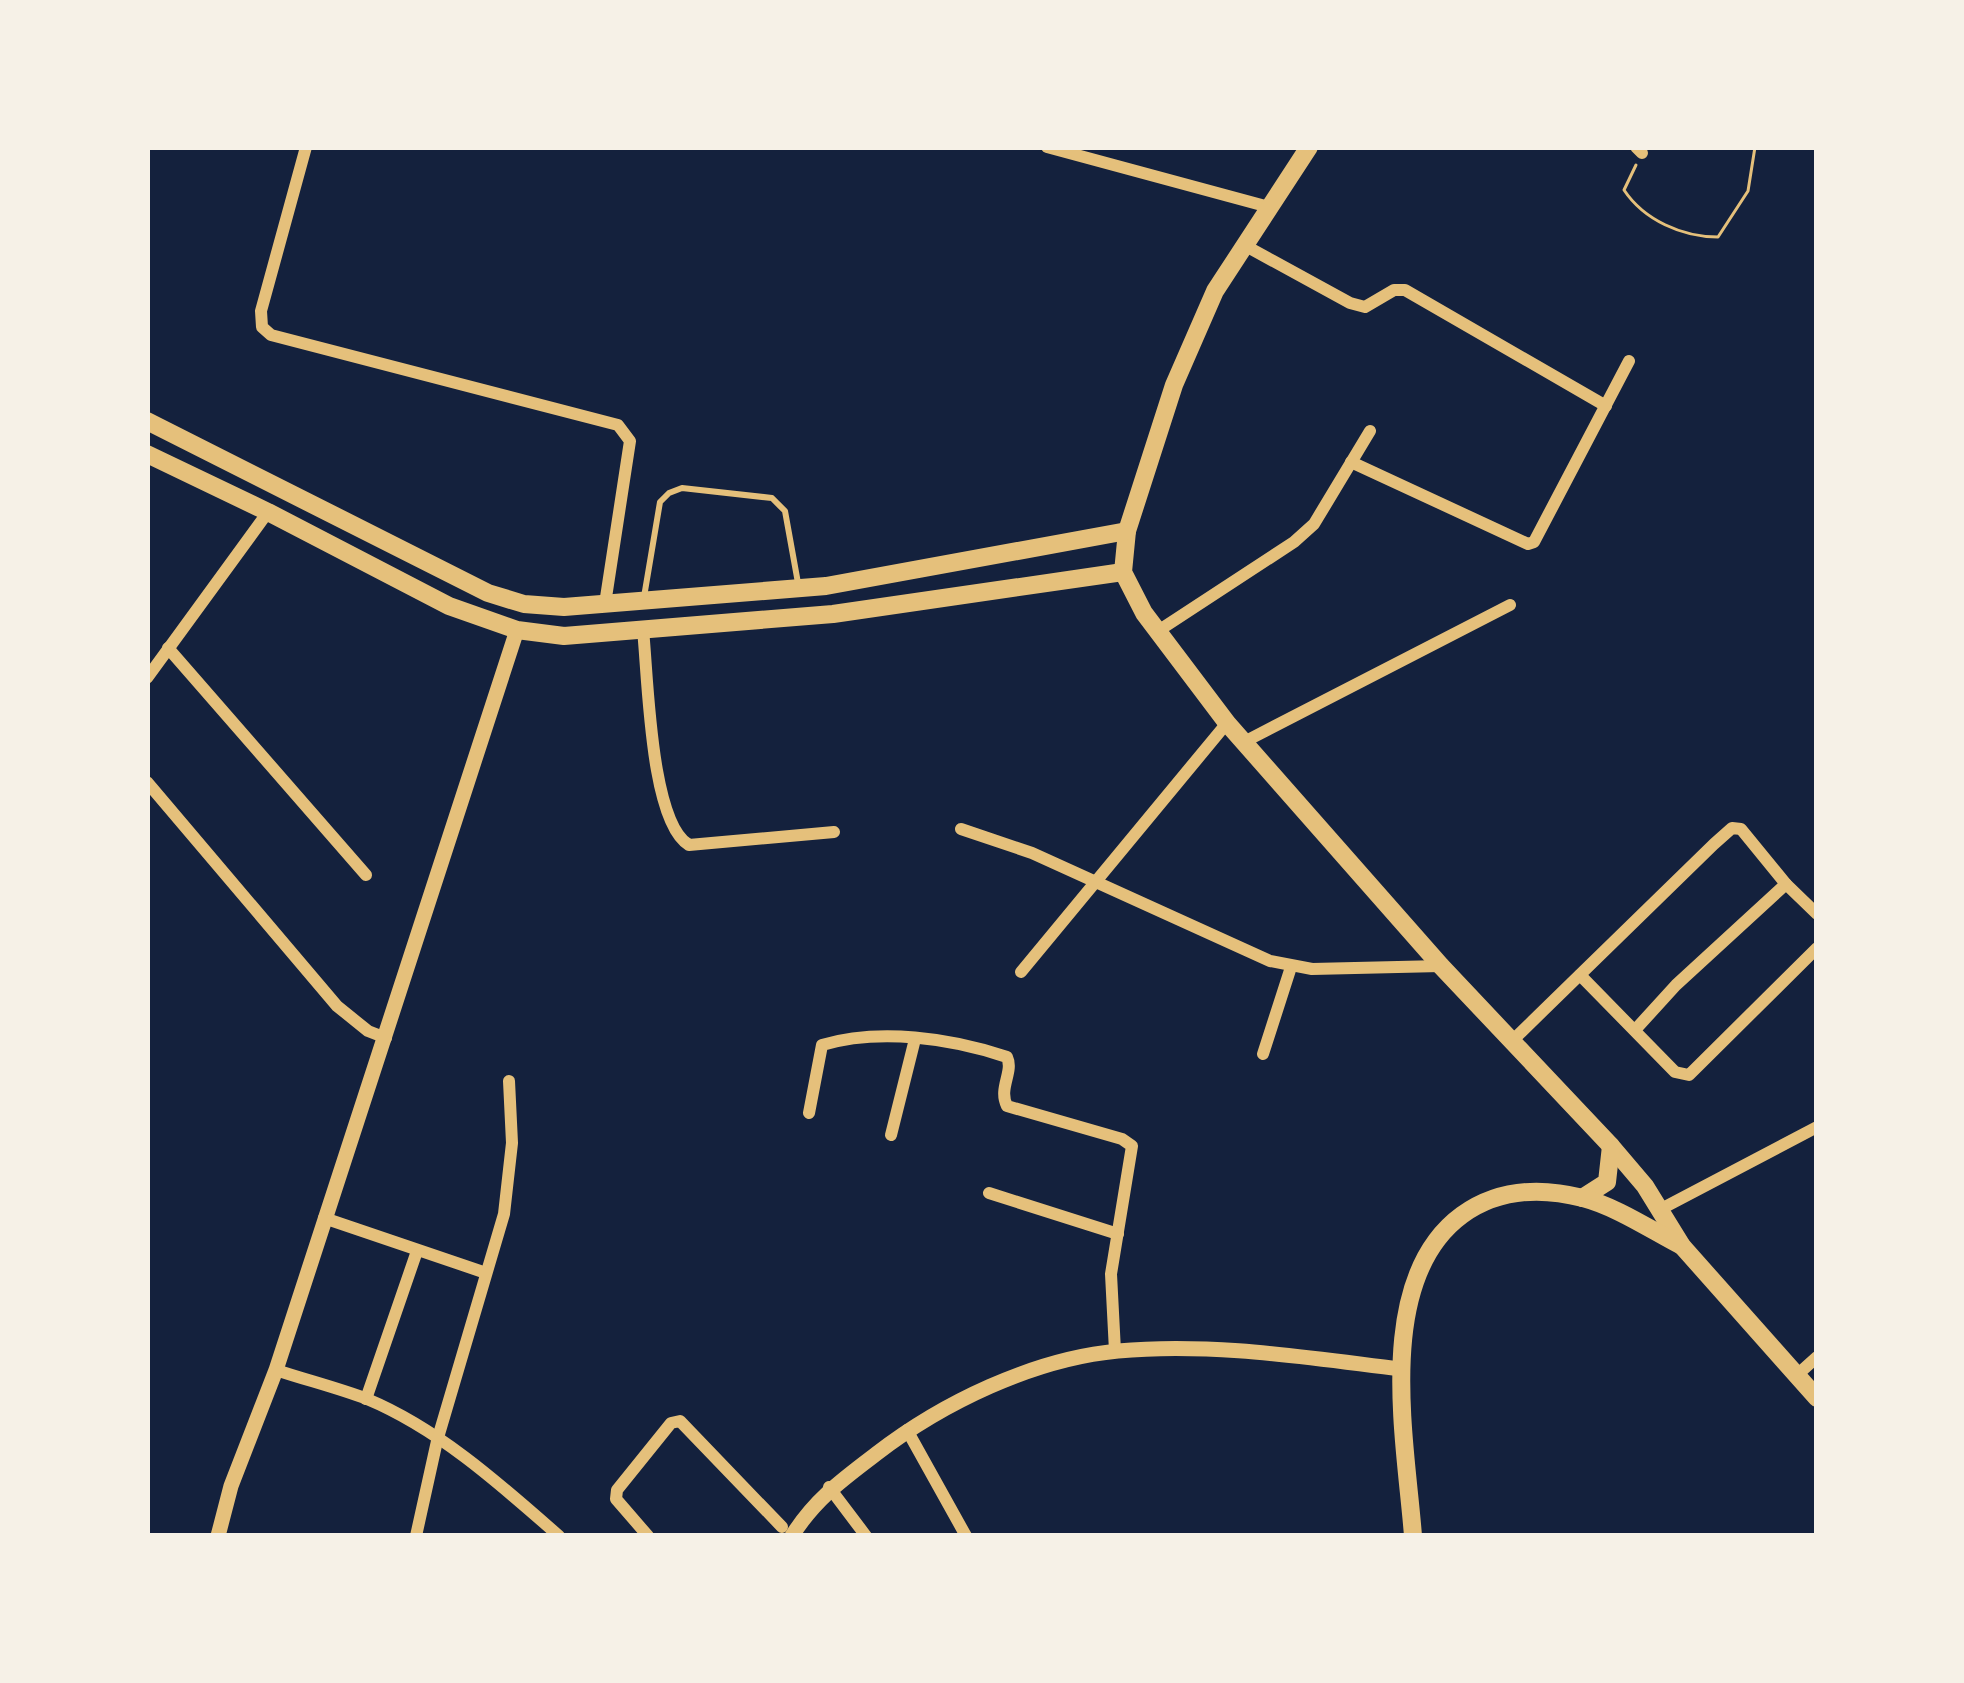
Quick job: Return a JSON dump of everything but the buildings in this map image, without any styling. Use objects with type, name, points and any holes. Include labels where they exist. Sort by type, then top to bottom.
[{"type":"main road","points":[[1309,147],[1215,291],[1174,385],[1127,531],[1123,572],[1158,631],[1227,723],[1441,966],[1611,1146],[1661,1209],[1682,1246],[1817,1398]]},
{"type":"main road","points":[[147,421],[488,593],[524,604],[605,604],[799,588],[1127,531]]},
{"type":"main road","points":[[147,454],[483,620],[564,636],[833,614],[1123,572]]},
{"type":"main road","points":[[483,620],[488,593]]},
{"type":"main road","points":[[1582,1198],[1607,1182],[1611,1146]]},
{"type":"main road","points":[[1413,1536],[1402,1338],[1419,1271],[1452,1222],[1477,1204],[1512,1191],[1582,1198],[1682,1246]]},
{"type":"street","points":[[306,147],[261,310],[262,327],[271,335],[618,425],[630,441],[605,604]]},
{"type":"street","points":[[1047,147],[1269,207]]},
{"type":"street","points":[[1244,245],[1350,303],[1365,307],[1394,290],[1405,290],[1606,406]]},
{"type":"street","points":[[1351,462],[1528,544],[1538,536],[1629,361]]},
{"type":"street","points":[[1158,631],[1314,524],[1370,431]]},
{"type":"street","points":[[147,677],[268,512]]},
{"type":"street","points":[[1244,742],[1510,605]]},
{"type":"street","points":[[218,1536],[517,630]]},
{"type":"street","points":[[643,630],[661,797],[676,838],[688,845],[834,832]]},
{"type":"street","points":[[168,648],[366,875]]},
{"type":"street","points":[[1021,972],[1227,723]]},
{"type":"street","points":[[147,782],[337,1006],[368,1031],[386,1038]]},
{"type":"street","points":[[1513,1040],[1732,827],[1741,829],[1817,914]]},
{"type":"street","points":[[961,829],[1032,853],[1232,946],[1291,967],[1441,966]]},
{"type":"street","points":[[1636,1030],[1676,986],[1786,884]]},
{"type":"street","points":[[1580,975],[1675,1072],[1689,1075],[1817,948]]},
{"type":"street","points":[[1263,1054],[1291,967]]},
{"type":"street","points":[[809,1113],[822,1045],[844,1039],[934,1040],[1007,1057],[1003,1098],[1007,1106],[1122,1139],[1132,1146],[1111,1274],[1115,1351]]},
{"type":"street","points":[[891,1135],[915,1039]]},
{"type":"street","points":[[416,1536],[437,1441],[504,1214],[509,1081]]},
{"type":"street","points":[[1661,1209],[1817,1127]]},
{"type":"street","points":[[988,1193],[1118,1234]]},
{"type":"street","points":[[324,1218],[486,1273]]},
{"type":"street","points":[[366,1400],[417,1251]]},
{"type":"street","points":[[648,1536],[622,1508],[617,1490],[671,1423],[680,1421],[786,1531],[829,1487],[907,1430],[1032,1371],[1115,1351],[1202,1351],[1401,1369]]},
{"type":"street","points":[[1798,1375],[1817,1357]]},
{"type":"street","points":[[276,1370],[366,1400],[414,1423],[495,1480],[559,1536]]},
{"type":"street","points":[[907,1430],[966,1536]]},
{"type":"street","points":[[829,1487],[866,1536]]},
{"type":"lane","points":[[644,600],[660,502],[682,488],[772,498],[780,503],[799,588]]},
{"type":"path","points":[[1639,150],[1624,190],[1635,205],[1658,222],[1699,237],[1718,237],[1748,190],[1755,147]]}]
